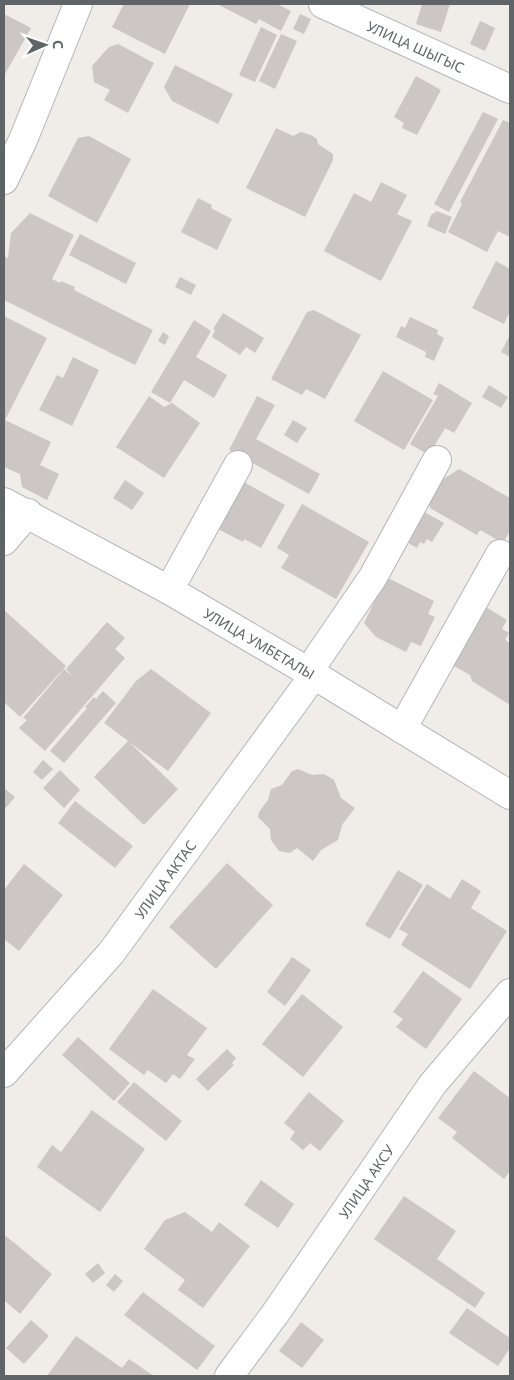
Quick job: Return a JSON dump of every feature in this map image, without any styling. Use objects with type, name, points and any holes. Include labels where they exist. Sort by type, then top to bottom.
[{"type":"street","points":[[4,180],[14,135],[78,4]]},
{"type":"street","name":"УЛИЦА ШЫГЫС","points":[[323,4],[510,89]]},
{"type":"street","name":"УЛИЦА АКТАС","points":[[4,1073],[111,953],[311,673],[373,577],[437,460]]},
{"type":"street","points":[[168,590],[238,465]]},
{"type":"street","points":[[4,541],[16,507]]},
{"type":"street","name":"УЛИЦА УМБЕТАЛЫ","points":[[16,507],[168,590],[311,673],[510,795]]},
{"type":"street","points":[[402,729],[500,554]]},
{"type":"street","name":"УЛИЦА АКСУ","points":[[229,1376],[275,1314],[432,1085],[510,993]]},
{"type":"building","points":[[124,4],[190,4],[165,54],[112,27]]},
{"type":"building","points":[[217,4],[277,4],[291,11],[281,31],[259,19],[256,24]]},
{"type":"building","points":[[422,4],[450,4],[441,32],[416,24]]},
{"type":"building","points":[[4,14],[31,28],[4,76]]},
{"type":"building","points":[[300,14],[311,19],[304,34],[293,29]]},
{"type":"building","points":[[480,21],[495,28],[485,51],[470,44]]},
{"type":"building","points":[[261,27],[277,35],[255,82],[239,75]]},
{"type":"building","points":[[281,34],[297,41],[275,89],[259,81]]},
{"type":"building","points":[[118,44],[154,63],[128,113],[104,100],[110,90],[94,82],[92,66],[109,47]]},
{"type":"building","points":[[175,65],[233,94],[218,124],[172,101],[164,87]]},
{"type":"building","points":[[416,76],[441,90],[417,135],[402,128],[404,123],[394,117]]},
{"type":"building","points":[[483,112],[498,119],[449,212],[434,204]]},
{"type":"building","points":[[503,120],[510,123],[510,237],[498,231],[487,252],[448,232],[462,204],[460,202]]},
{"type":"building","points":[[276,128],[293,136],[301,132],[311,135],[317,139],[318,144],[333,154],[333,160],[305,217],[246,188]]},
{"type":"building","points":[[89,136],[131,159],[97,223],[48,196],[78,138]]},
{"type":"building","points":[[381,182],[407,195],[397,214],[412,221],[381,281],[324,251],[354,193],[371,202]]},
{"type":"building","points":[[198,198],[212,205],[211,208],[232,219],[217,250],[181,232]]},
{"type":"building","points":[[437,211],[452,217],[445,234],[427,226],[431,215]]},
{"type":"building","points":[[30,213],[74,235],[52,279],[75,287],[74,290],[153,330],[135,365],[4,300],[4,256],[8,258],[11,233]]},
{"type":"building","points":[[80,234],[136,263],[126,284],[69,255]]},
{"type":"building","points":[[496,261],[510,269],[510,311],[504,324],[472,308]]},
{"type":"building","points":[[180,277],[196,285],[191,295],[175,287]]},
{"type":"building","points":[[314,310],[361,335],[325,399],[306,389],[302,395],[271,379],[307,312]]},
{"type":"building","points":[[223,313],[264,338],[255,353],[246,347],[240,355],[212,337],[215,330],[213,329]]},
{"type":"building","points":[[4,316],[47,338],[5,420],[51,442],[40,465],[59,474],[47,500],[22,487],[20,474],[4,467]]},
{"type":"building","points":[[410,317],[438,330],[437,334],[444,338],[434,361],[425,357],[426,352],[396,337],[401,326],[405,328]]},
{"type":"building","points":[[194,320],[211,331],[196,357],[227,375],[214,398],[184,380],[170,403],[151,392]]},
{"type":"building","points":[[163,332],[169,336],[165,345],[158,341]]},
{"type":"building","points":[[510,335],[510,357],[501,352]]},
{"type":"building","points":[[73,357],[99,370],[72,426],[39,410],[57,375],[63,378]]},
{"type":"building","points":[[383,371],[433,400],[404,450],[354,421]]},
{"type":"building","points":[[439,383],[472,403],[454,433],[445,428],[429,455],[410,444],[438,396],[433,394]]},
{"type":"building","points":[[489,385],[508,397],[501,408],[482,397]]},
{"type":"building","points":[[149,396],[164,407],[172,403],[200,423],[164,478],[116,447]]},
{"type":"building","points":[[257,396],[275,405],[256,439],[320,474],[309,494],[229,450]]},
{"type":"building","points":[[293,420],[307,428],[297,443],[284,435]]},
{"type":"building","points":[[459,469],[510,498],[510,531],[503,543],[480,530],[477,535],[430,508],[428,489]]},
{"type":"building","points":[[125,480],[144,493],[132,510],[113,498]]},
{"type":"building","points":[[242,481],[285,505],[261,548],[244,539],[243,542],[216,528]]},
{"type":"building","points":[[302,504],[369,542],[336,599],[281,568],[289,555],[277,548]]},
{"type":"building","points":[[421,510],[444,523],[432,542],[427,539],[424,544],[420,542],[417,548],[407,542]]},
{"type":"building","points":[[386,577],[434,601],[428,614],[435,617],[421,646],[411,642],[406,652],[376,637],[364,623]]},
{"type":"building","points":[[486,607],[507,620],[502,629],[509,633],[505,640],[510,643],[510,705],[472,681],[470,675],[450,664]]},
{"type":"building","points":[[4,610],[66,666],[20,717],[4,702]]},
{"type":"building","points":[[107,622],[125,638],[115,649],[125,658],[45,751],[19,728],[27,720],[23,718],[64,669],[73,677],[66,669]]},
{"type":"building","points":[[151,669],[211,713],[168,771],[129,742],[178,789],[144,825],[94,777],[128,741],[104,723],[136,681]]},
{"type":"building","points":[[103,691],[116,703],[64,763],[50,751],[87,708],[85,707]]},
{"type":"building","points":[[43,760],[53,769],[42,780],[33,772]]},
{"type":"building","points":[[298,769],[312,775],[324,774],[334,780],[341,798],[355,808],[342,825],[338,840],[321,850],[313,861],[297,848],[290,853],[279,851],[271,840],[270,829],[258,817],[259,812],[268,800],[271,789],[282,785],[292,771]]},
{"type":"building","points":[[60,770],[80,790],[64,808],[43,788]]},
{"type":"building","points":[[4,788],[15,797],[4,810]]},
{"type":"building","points":[[75,801],[133,846],[115,868],[58,823]]},
{"type":"building","points":[[227,863],[273,905],[216,969],[169,927]]},
{"type":"building","points":[[24,864],[63,895],[19,951],[4,939],[4,890]]},
{"type":"building","points":[[398,870],[423,885],[390,939],[365,925]]},
{"type":"building","points":[[462,879],[481,891],[471,908],[507,931],[470,989],[401,945],[408,934],[399,929],[427,884],[450,899]]},
{"type":"building","points":[[292,957],[311,970],[285,1006],[267,992]]},
{"type":"building","points":[[423,971],[462,999],[426,1049],[396,1027],[403,1019],[393,1012]]},
{"type":"building","points":[[153,989],[207,1028],[187,1055],[195,1059],[180,1079],[173,1074],[166,1083],[148,1070],[144,1075],[109,1049]]},
{"type":"building","points":[[302,994],[343,1027],[303,1077],[262,1044]]},
{"type":"building","points":[[78,1037],[130,1083],[114,1101],[62,1055]]},
{"type":"building","points":[[227,1049],[236,1058],[232,1063],[234,1065],[208,1091],[196,1079]]},
{"type":"building","points":[[474,1071],[510,1098],[510,1171],[504,1179],[452,1138],[457,1132],[438,1118]]},
{"type":"building","points":[[134,1082],[182,1121],[166,1141],[117,1102]]},
{"type":"building","points":[[309,1092],[344,1121],[320,1151],[310,1143],[303,1150],[290,1139],[295,1132],[284,1123]]},
{"type":"building","points":[[92,1110],[145,1149],[100,1212],[37,1167],[52,1145],[61,1152]]},
{"type":"building","points":[[261,1180],[294,1204],[278,1228],[244,1205]]},
{"type":"building","points":[[404,1196],[456,1231],[437,1259],[485,1293],[475,1308],[374,1239]]},
{"type":"building","points":[[185,1212],[212,1232],[219,1222],[250,1246],[203,1308],[178,1290],[185,1280],[144,1249],[165,1220]]},
{"type":"building","points":[[6,1236],[52,1274],[20,1314],[4,1300],[4,1239]]},
{"type":"building","points":[[98,1263],[105,1273],[93,1283],[85,1274]]},
{"type":"building","points":[[115,1274],[123,1281],[114,1292],[106,1285]]},
{"type":"building","points":[[143,1292],[215,1346],[197,1370],[124,1315]]},
{"type":"building","points":[[467,1308],[510,1338],[510,1348],[498,1366],[449,1333]]},
{"type":"building","points":[[31,1320],[49,1336],[24,1364],[6,1348]]},
{"type":"building","points":[[301,1322],[324,1340],[302,1368],[279,1351]]},
{"type":"building","points":[[76,1336],[122,1368],[129,1359],[154,1376],[47,1376]]}]
